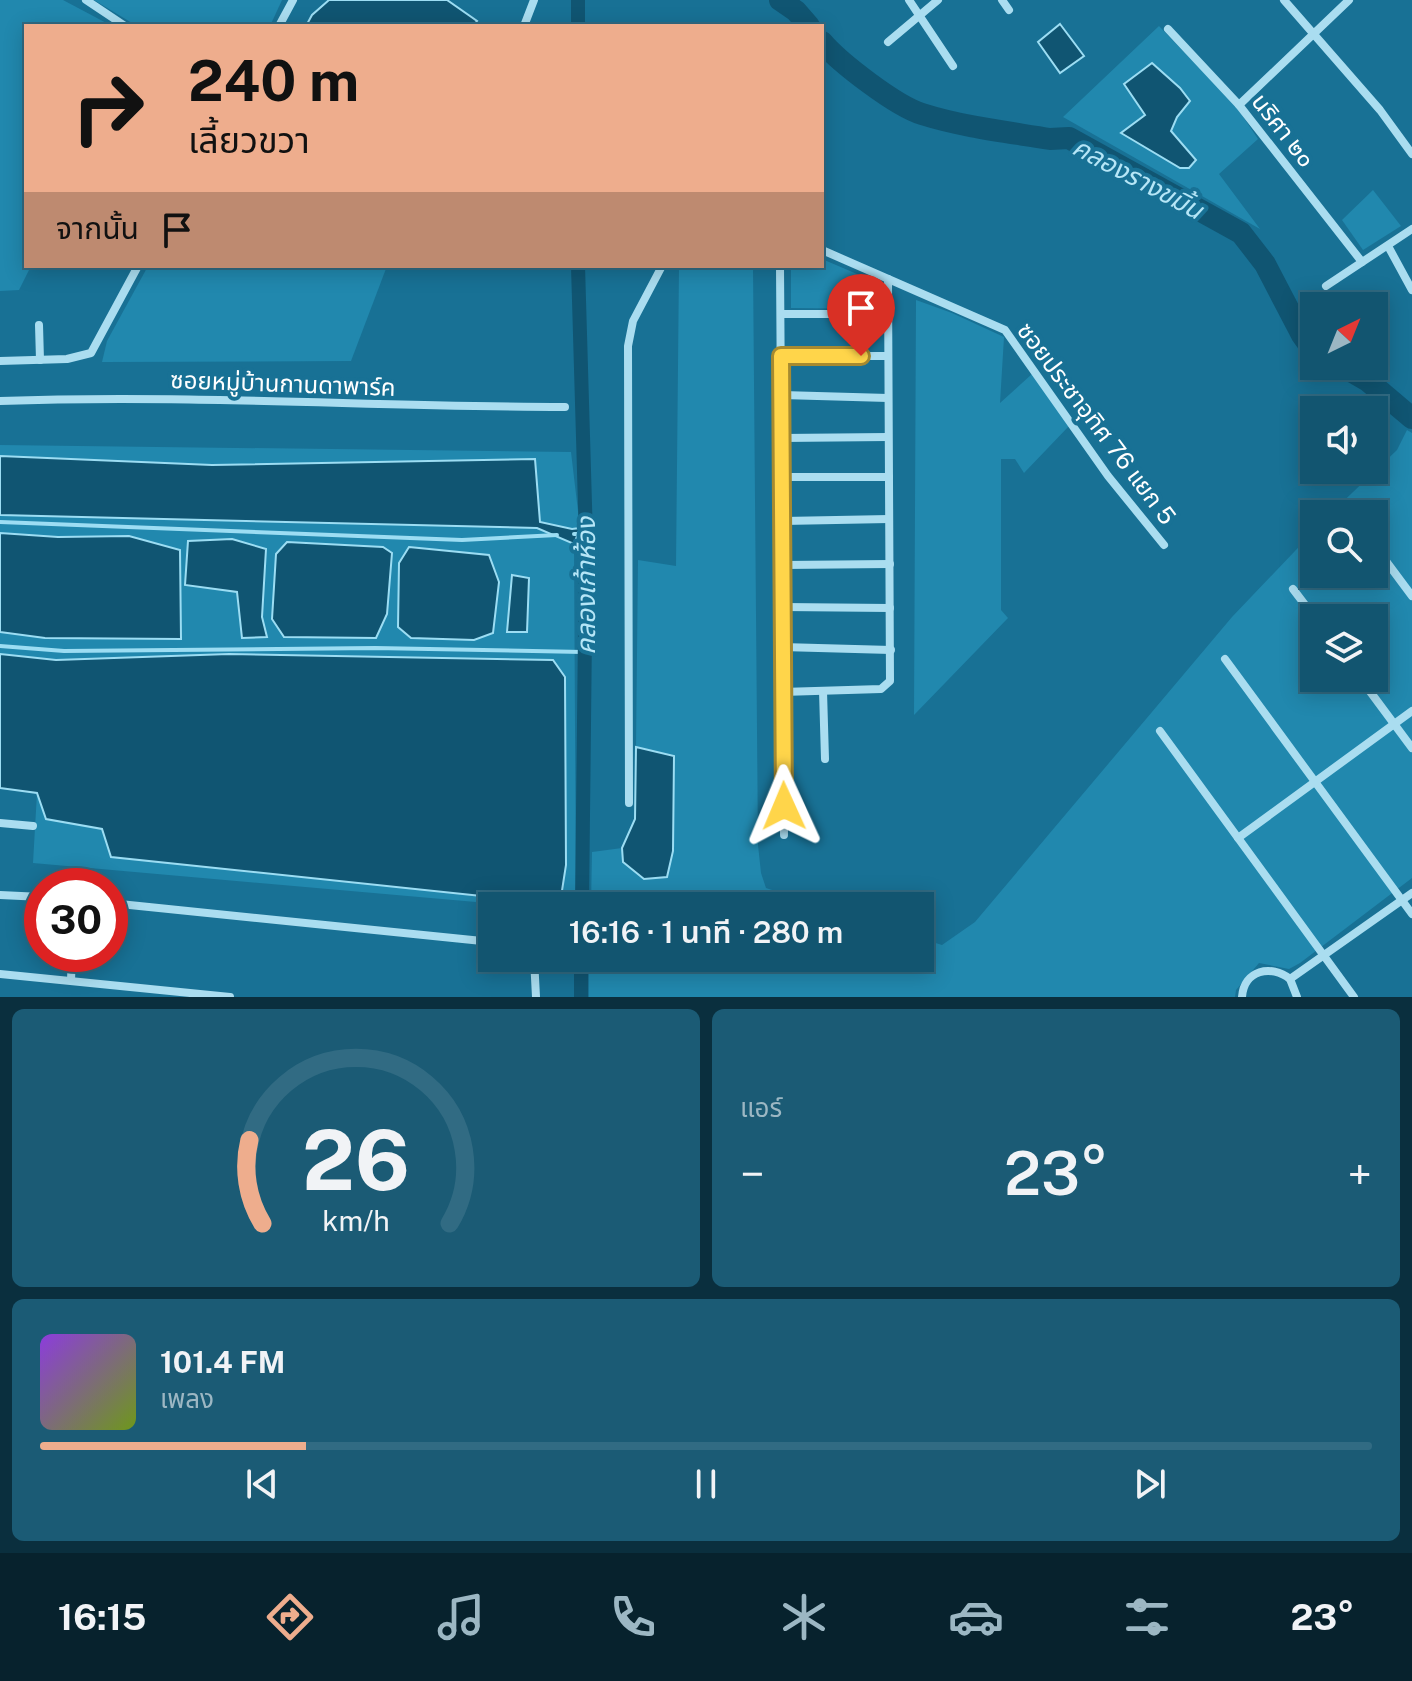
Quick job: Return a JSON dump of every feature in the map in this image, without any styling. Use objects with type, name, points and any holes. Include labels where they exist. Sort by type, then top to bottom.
[{"type":"street","points":[[86,0],[122,24]]},
{"type":"street","points":[[280,24],[293,0]]},
{"type":"street","points":[[525,24],[534,0]]},
{"type":"street","points":[[909,0],[953,66]]},
{"type":"street","points":[[888,42],[938,0]]},
{"type":"street","points":[[1002,0],[1009,10]]},
{"type":"street","points":[[1284,0],[1380,110],[1412,154]]},
{"type":"street","points":[[1239,105],[1349,0]]},
{"type":"street","name":"นริศา ๒๐","points":[[1168,29],[1239,105],[1362,262]]},
{"type":"street","points":[[1326,286],[1412,229]]},
{"type":"street","points":[[1388,246],[1412,290]]},
{"type":"street","name":"ซอยประชาอุทิศ 76 แยก 5","points":[[824,251],[1005,330],[1108,476],[1164,545]]},
{"type":"street","points":[[0,361],[67,359],[91,353],[137,268]]},
{"type":"street","points":[[629,803],[628,346],[633,321],[661,268]]},
{"type":"street","points":[[780,268],[784,835]]},
{"type":"street","points":[[782,692],[886,686],[890,681],[888,279]]},
{"type":"street","points":[[781,314],[887,314]]},
{"type":"street","points":[[39,325],[40,360]]},
{"type":"street","points":[[781,356],[887,356]]},
{"type":"street","points":[[782,395],[888,398]]},
{"type":"street","name":"ซอยหมู่บ้านกานดาพาร์ค","points":[[0,401],[96,397],[433,407],[565,407]]},
{"type":"street","points":[[782,438],[888,437]]},
{"type":"street","points":[[783,477],[889,477]]},
{"type":"street","points":[[783,521],[889,519]]},
{"type":"street","points":[[783,565],[890,564]]},
{"type":"street","points":[[1388,564],[1412,596]]},
{"type":"street","points":[[1293,589],[1304,604]]},
{"type":"street","points":[[783,607],[890,608]]},
{"type":"street","points":[[782,647],[891,650]]},
{"type":"street","points":[[1225,659],[1412,914]]},
{"type":"street","points":[[823,691],[825,759]]},
{"type":"street","points":[[1370,692],[1412,748]]},
{"type":"street","points":[[1238,838],[1412,711]]},
{"type":"street","points":[[1160,731],[1354,997]]},
{"type":"street","points":[[0,823],[33,826]]},
{"type":"street","points":[[1290,979],[1412,893]]},
{"type":"street","points":[[0,895],[24,896]]},
{"type":"street","points":[[128,905],[478,941]]},
{"type":"street","points":[[1242,997],[1245,985],[1262,970],[1272,970],[1290,979],[1297,997]]},
{"type":"street","points":[[71,972],[71,980]]},
{"type":"street","points":[[535,972],[536,997]]},
{"type":"street","points":[[0,974],[230,997]]},
{"type":"shaded area","points":[[0,0],[63,0],[108,24],[24,24],[24,268],[30,268],[19,290],[0,291]]},
{"type":"shaded area","points":[[94,0],[282,0],[271,24],[134,24]]},
{"type":"shaded area","points":[[329,0],[447,0],[477,21],[475,24],[307,24],[312,15]]},
{"type":"shaded area","points":[[1060,24],[1084,56],[1060,73],[1038,42]]},
{"type":"shaded area","points":[[1159,26],[1236,106],[1258,139],[1219,174],[1260,229],[1063,117]]},
{"type":"shaded area","points":[[1152,63],[1190,101],[1177,117],[1171,131],[1196,160],[1189,168],[1180,168],[1121,133],[1145,115],[1124,84]]},
{"type":"shaded area","points":[[1373,190],[1401,226],[1363,250],[1342,220]]},
{"type":"shaded area","points":[[824,260],[885,286],[884,309],[791,308],[791,268],[824,268]]},
{"type":"shaded area","points":[[147,268],[386,268],[351,361],[102,362],[107,341]]},
{"type":"shaded area","points":[[679,268],[753,268],[758,845],[766,888],[778,892],[591,892],[592,852],[622,848],[623,862],[674,756],[636,747],[638,560],[676,566]]},
{"type":"shaded area","points":[[916,300],[1004,337],[1000,403],[1032,374],[1069,426],[1024,473],[1015,459],[1001,459],[1001,610],[1008,618],[914,715]]},
{"type":"shaded area","points":[[1407,430],[1412,433],[1412,878],[1300,963],[1289,969],[1259,963],[1236,990],[1235,997],[589,997],[589,972],[934,972],[934,942],[942,945],[975,922],[1232,617],[1300,546],[1300,588],[1388,588],[1388,500],[1345,500],[1361,484],[1388,484],[1388,459],[1397,450]]},
{"type":"shaded area","points":[[0,445],[571,452],[580,528],[540,522],[534,459],[212,465],[0,456]]},
{"type":"shaded area","points":[[0,456],[212,465],[535,459],[540,522],[580,528],[574,544],[537,528],[0,515]]},
{"type":"shaded area","points":[[0,515],[537,528],[574,544],[576,892],[562,892],[566,865],[565,677],[553,660],[229,654],[56,660],[0,654],[0,632],[45,638],[58,537],[0,533]],"holes":[[[287,542],[316,636],[284,637]],[[266,549],[262,617],[242,637],[237,592]]]},
{"type":"shaded area","points":[[0,533],[58,537],[129,536],[180,550],[181,639],[45,638],[0,632]]},
{"type":"shaded area","points":[[232,539],[266,549],[262,617],[267,637],[242,638],[237,592],[185,585],[188,541]]},
{"type":"shaded area","points":[[287,542],[383,547],[392,553],[387,614],[376,638],[284,637],[272,619],[276,554]]},
{"type":"shaded area","points":[[409,547],[489,555],[499,582],[493,633],[474,640],[411,638],[398,627],[399,563]]},
{"type":"shaded area","points":[[512,575],[529,578],[527,632],[507,632]]},
{"type":"shaded area","points":[[0,654],[56,660],[229,654],[553,660],[565,677],[566,865],[562,892],[478,892],[478,896],[111,857],[102,829],[46,819],[37,793],[0,788]]},
{"type":"shaded area","points":[[636,747],[674,756],[673,851],[667,877],[644,879],[623,862],[622,848],[635,819]]},
{"type":"shaded area","points":[[37,793],[46,819],[527,892],[478,892],[478,902],[128,871],[128,868],[33,863]]},
{"type":"waterway","name":"คลองเก้าห้อง","points":[[578,0],[578,24]]},
{"type":"waterway","name":"คลองรางขมิ้น","points":[[780,0],[807,24]]},
{"type":"waterway","name":"คลองรางขมิ้น","points":[[824,44],[869,83],[922,114],[986,129],[1050,139],[1069,138],[1241,233],[1265,264],[1300,331]]},
{"type":"waterway","name":"คลองเก้าห้อง","points":[[578,268],[586,539],[582,892]]},
{"type":"waterway","name":"คลองรางขมิ้น","points":[[1366,380],[1412,418]]},
{"type":"waterway","points":[[0,522],[462,540],[557,535]]},
{"type":"waterway","points":[[574,534],[586,534]]},
{"type":"waterway","points":[[0,646],[64,651],[375,648],[583,652]]},
{"type":"waterway","name":"คลองเก้าห้อง","points":[[581,972],[581,997]]},
{"type":"route","points":[[784,806],[781,356],[861,356]]}]
